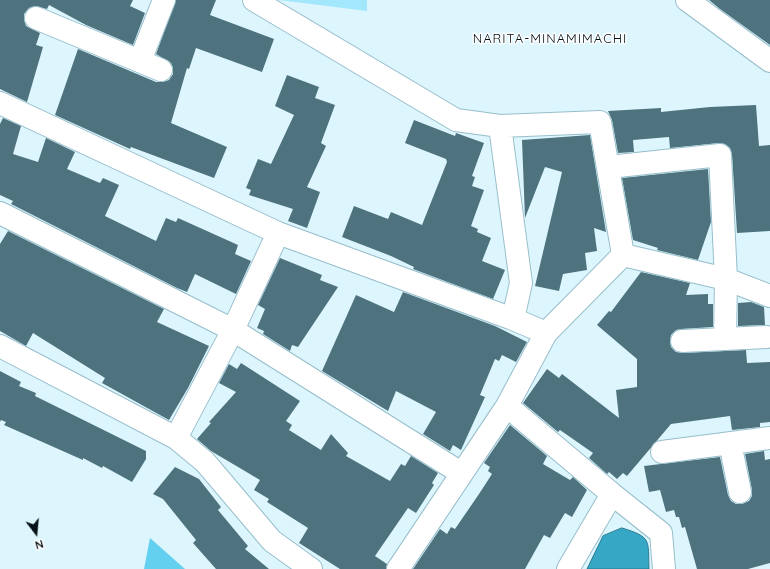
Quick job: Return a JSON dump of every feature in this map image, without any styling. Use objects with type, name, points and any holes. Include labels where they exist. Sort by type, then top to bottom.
[{"type":"street","points":[[140,61],[164,0]]},
{"type":"street","points":[[254,0],[456,120],[500,126],[600,122],[624,255]]},
{"type":"street","points":[[687,0],[770,60]]},
{"type":"street","points":[[36,18],[161,70]]},
{"type":"street","points":[[0,103],[278,233],[513,319],[546,334]]},
{"type":"street","points":[[500,126],[521,283],[513,319]]},
{"type":"street","points":[[609,167],[720,156],[726,279],[725,339]]},
{"type":"street","points":[[0,213],[233,330],[461,473]]},
{"type":"street","points":[[176,438],[233,330],[278,233]]},
{"type":"street","points":[[624,255],[726,279],[770,296]]},
{"type":"street","points":[[398,569],[507,406],[546,334],[624,255]]},
{"type":"street","points":[[682,341],[767,337]]},
{"type":"street","points":[[0,346],[176,438],[205,462],[272,541],[311,569]]},
{"type":"street","points":[[507,406],[661,533],[664,569]]},
{"type":"street","points":[[662,452],[770,438]]},
{"type":"street","points":[[730,443],[740,492]]},
{"type":"street","points":[[568,569],[612,494]]},
{"type":"shaded area","points":[[279,0],[367,0],[367,11]]},
{"type":"shaded area","points":[[622,528],[639,534],[646,541],[649,552],[649,569],[587,569],[603,536]]},
{"type":"shaded area","points":[[150,538],[185,569],[144,569]]},
{"type":"building","points":[[0,0],[133,0],[130,6],[145,13],[133,45],[86,25],[49,5],[47,9],[35,6],[29,8],[24,14],[26,26],[40,33],[36,45],[43,47],[27,102],[0,89]]},
{"type":"building","points":[[176,0],[216,0],[210,15],[274,39],[262,72],[196,48],[189,69],[187,68],[171,123],[227,147],[214,178],[131,147],[130,149],[55,115],[78,49],[156,82],[169,80],[173,74],[171,63],[156,54]]},
{"type":"building","points":[[709,0],[770,0],[770,45],[720,9]]},
{"type":"building","points":[[287,75],[319,87],[315,98],[335,105],[321,143],[326,146],[307,187],[320,192],[307,228],[288,221],[293,209],[249,195],[251,190],[246,188],[258,159],[271,164],[294,115],[275,106]]},
{"type":"building","points":[[756,105],[759,146],[770,145],[770,231],[737,233],[732,154],[730,148],[725,144],[719,143],[670,148],[669,137],[633,140],[634,152],[618,153],[612,120],[608,111],[661,108],[661,112],[710,107]]},
{"type":"building","points":[[3,118],[21,126],[13,154],[38,162],[46,138],[75,152],[67,169],[100,183],[103,178],[119,185],[105,216],[156,241],[166,218],[176,222],[178,218],[238,245],[235,254],[251,261],[236,294],[195,274],[187,292],[177,288],[11,204],[13,201],[0,195],[0,124]]},
{"type":"building","points":[[414,120],[455,136],[456,133],[484,143],[472,176],[475,177],[472,186],[484,190],[471,226],[478,229],[477,232],[491,238],[482,261],[505,270],[493,299],[413,269],[414,267],[391,256],[342,237],[354,206],[388,219],[391,212],[422,225],[447,162],[446,159],[405,143]]},
{"type":"building","points":[[590,135],[606,232],[594,228],[597,251],[585,253],[587,270],[563,274],[559,291],[535,286],[562,172],[545,167],[525,218],[522,140]]},
{"type":"building","points":[[708,169],[711,222],[698,260],[657,250],[658,248],[633,240],[622,178]]},
{"type":"building","points":[[8,231],[164,309],[157,322],[209,346],[188,388],[169,420],[102,383],[105,378],[33,333],[26,346],[0,331],[0,244]]},
{"type":"building","points":[[280,258],[322,275],[320,280],[338,287],[298,347],[292,345],[290,351],[263,334],[264,331],[257,328],[265,309],[258,305]]},
{"type":"building","points":[[641,272],[690,283],[686,295],[708,294],[708,304],[713,304],[713,327],[681,329],[676,330],[671,335],[671,347],[676,352],[746,350],[747,363],[770,362],[770,422],[760,423],[760,427],[732,430],[730,416],[671,424],[627,476],[623,473],[617,479],[609,472],[607,474],[589,458],[593,453],[560,430],[558,432],[523,403],[547,369],[559,378],[562,374],[619,418],[616,390],[637,387],[637,359],[597,325],[609,311],[611,312]]},
{"type":"building","points":[[403,292],[495,326],[527,342],[516,362],[502,355],[499,361],[495,359],[480,395],[485,397],[461,450],[453,445],[450,451],[423,434],[436,412],[396,391],[388,411],[322,371],[356,295],[394,312]]},
{"type":"building","points":[[751,302],[764,307],[765,325],[738,326],[738,303]]},
{"type":"building","points":[[241,363],[300,401],[286,421],[292,425],[289,430],[321,450],[331,434],[348,453],[346,456],[390,481],[401,464],[405,466],[411,456],[438,473],[432,483],[434,485],[416,513],[408,508],[375,556],[387,564],[386,569],[340,569],[299,543],[308,528],[267,502],[269,499],[254,490],[260,480],[211,451],[197,439],[211,423],[209,422],[236,392],[219,383],[229,364],[237,369]]},
{"type":"building","points":[[0,371],[21,382],[19,386],[36,393],[35,396],[146,451],[146,459],[132,482],[103,466],[102,468],[83,458],[83,460],[4,425],[6,422],[1,420],[0,422]]},
{"type":"building","points":[[510,425],[547,456],[543,464],[570,480],[573,477],[587,490],[572,517],[565,513],[550,538],[544,535],[525,569],[413,569],[440,529],[447,534],[451,527],[455,529],[479,494],[492,474],[488,471],[490,467],[484,463]]},
{"type":"building","points":[[764,451],[765,460],[770,459],[770,563],[748,569],[697,569],[685,527],[682,528],[679,517],[676,517],[674,510],[666,512],[660,490],[649,492],[644,466],[720,457],[728,495],[731,501],[736,504],[742,504],[749,501],[752,496],[745,454]]},
{"type":"building","points":[[175,467],[199,479],[221,507],[218,510],[248,546],[245,549],[269,569],[216,569],[193,543],[196,540],[163,499],[153,494]]},
{"type":"district","name":"NARITA-MINAMIMACHI","points":[[550,39]]}]
